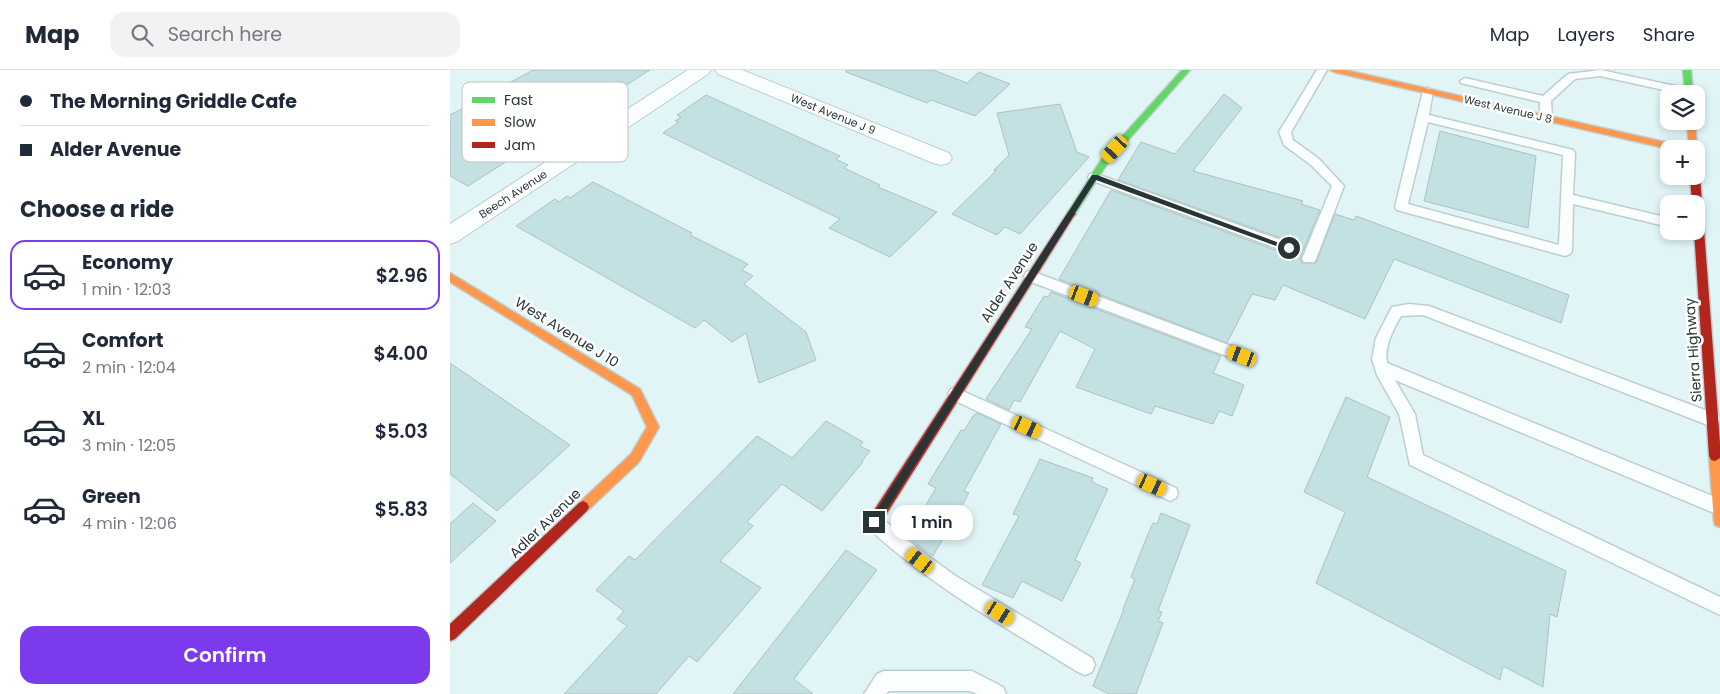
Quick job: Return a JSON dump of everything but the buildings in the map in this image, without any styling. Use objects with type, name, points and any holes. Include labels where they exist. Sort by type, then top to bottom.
[{"type":"street","name":"Beech Avenue","points":[[628,118],[701,70]]},
{"type":"street","name":"West Avenue J 9","points":[[725,70],[941,158]]},
{"type":"street","name":"Alder Avenue","points":[[874,522],[1104,162],[1186,70]]},
{"type":"street","name":"West Avenue J 8","points":[[1334,70],[1660,144]]},
{"type":"street","points":[[1688,70],[1689,85]]},
{"type":"street","name":"Beech Avenue","points":[[450,235],[561,162]]},
{"type":"street","name":"Sierra Highway","points":[[1699,240],[1719,514]]},
{"type":"street","name":"West Avenue J 10","points":[[450,277],[636,392],[653,427]]},
{"type":"street","name":"Adler Avenue","points":[[450,634],[634,458],[653,427]]},
{"type":"lane","points":[[1309,259],[1338,186],[1319,164],[1305,152],[1288,142],[1285,132],[1322,70]]},
{"type":"lane","points":[[1545,100],[1572,76],[1600,73],[1660,86]]},
{"type":"lane","points":[[1465,80],[1545,100]]},
{"type":"lane","points":[[1423,117],[1569,152],[1565,251],[1401,207],[1428,91]]},
{"type":"lane","points":[[1545,100],[1546,118]]},
{"type":"lane","points":[[1094,177],[1289,248]]},
{"type":"lane","points":[[1567,198],[1660,221]]},
{"type":"lane","points":[[1031,276],[1242,356]]},
{"type":"lane","points":[[1713,420],[1424,310],[1408,309],[1397,311],[1379,352],[1380,368],[1398,394],[1411,427],[1411,446],[1416,460],[1720,606]]},
{"type":"lane","points":[[1380,368],[1719,514]]},
{"type":"lane","points":[[956,394],[1170,493]]},
{"type":"lane","points":[[874,522],[893,540],[933,571],[1085,666]]},
{"type":"lane","points":[[874,694],[884,681],[972,681],[996,694]]},
{"type":"traffic: fast","points":[[1071,214],[1104,162],[1186,70]]},
{"type":"traffic: fast","points":[[1687,70],[1688,85]]},
{"type":"traffic: slow","points":[[1334,70],[1660,144]]},
{"type":"traffic: slow","points":[[1692,130],[1692,140]]},
{"type":"traffic: slow","points":[[450,277],[636,392],[653,427],[635,458],[583,507]]},
{"type":"traffic: slow","points":[[1715,456],[1720,521]]},
{"type":"traffic: jam","points":[[1696,185],[1715,456]]},
{"type":"traffic: jam","points":[[874,522],[1071,214]]},
{"type":"traffic: jam","points":[[450,634],[583,507]]},
{"type":"route","points":[[874,522],[1094,177],[1289,248]]}]
